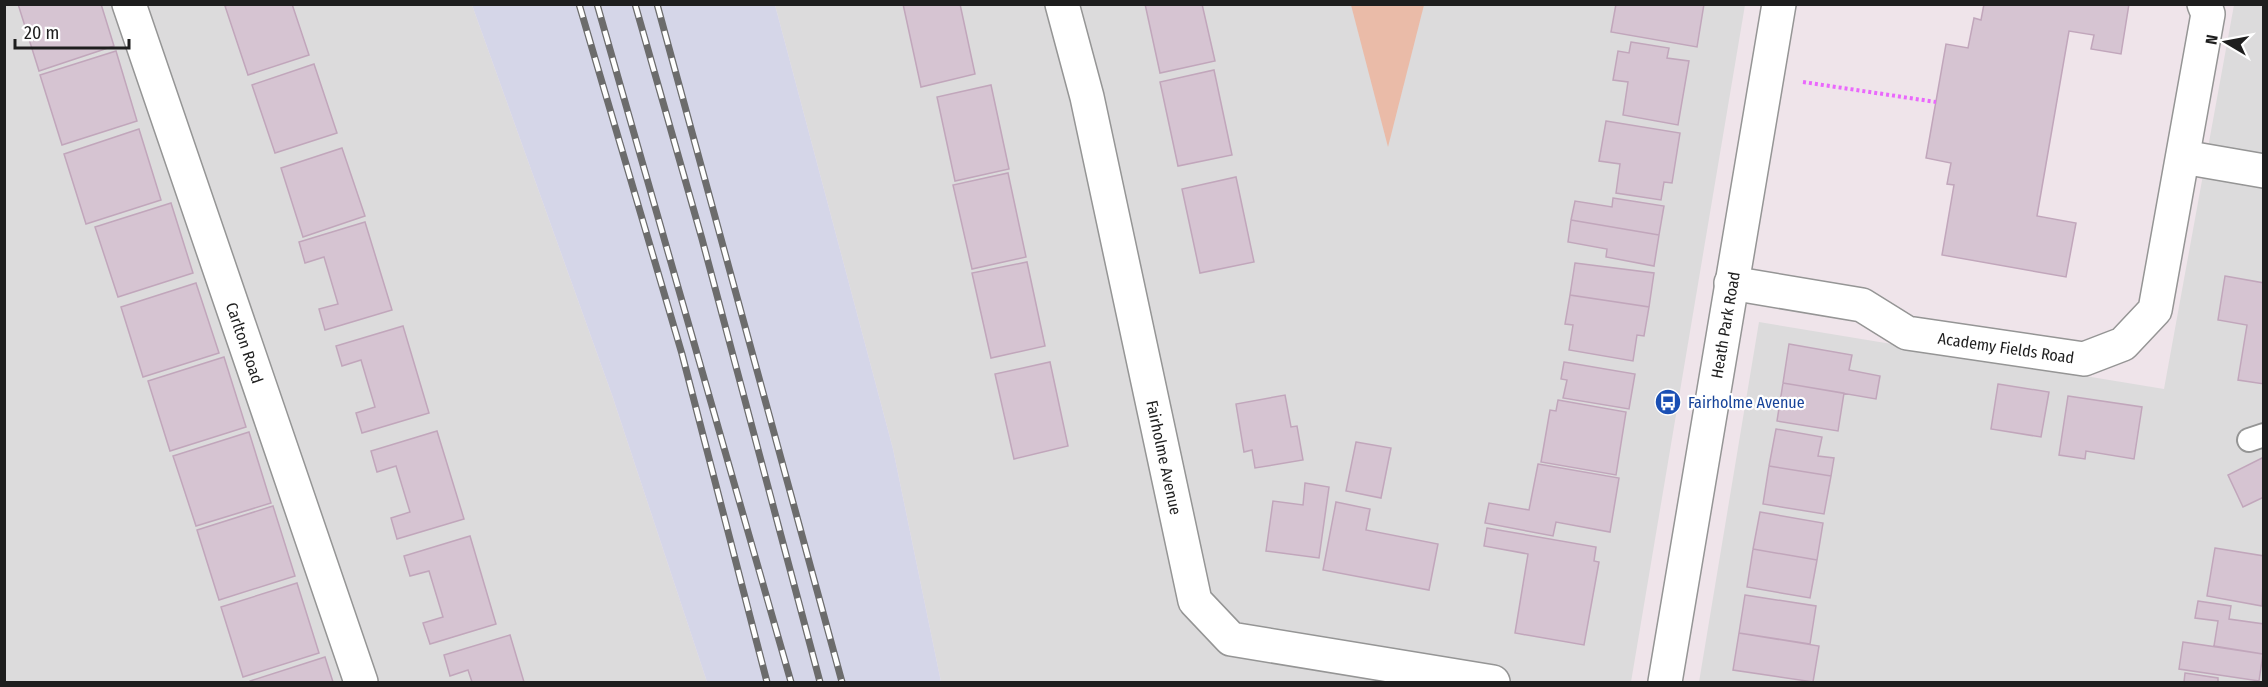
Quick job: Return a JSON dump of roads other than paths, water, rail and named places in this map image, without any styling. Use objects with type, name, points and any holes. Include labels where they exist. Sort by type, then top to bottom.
[{"type":"street","name":"Carlton Road","points":[[129,4],[361,682]]},
{"type":"street","name":"Fairholme Avenue","points":[[1062,4],[1087,97],[1195,601],[1231,639],[1493,682]]},
{"type":"street","name":"Heath Park Road","points":[[1665,682],[1779,4]]},
{"type":"street","name":"Academy Fields Road","points":[[1731,283],[1862,305],[1907,333],[2084,359],[2123,344],[2155,310],[2208,14],[2204,4]]},
{"type":"street","points":[[2183,157],[2264,171]]},
{"type":"railway","points":[[579,4],[682,354],[767,682]]},
{"type":"railway","points":[[597,4],[791,682]]},
{"type":"railway","points":[[635,4],[702,239],[820,682]]},
{"type":"railway","points":[[657,4],[842,682]]},
{"type":"place","name":"Fairholme Avenue","points":[[1668,402]]}]
